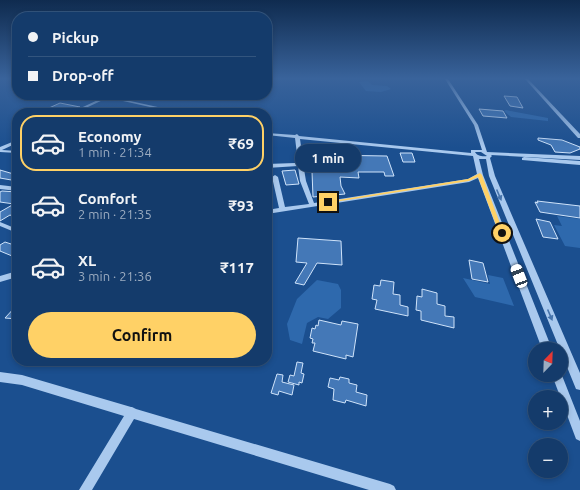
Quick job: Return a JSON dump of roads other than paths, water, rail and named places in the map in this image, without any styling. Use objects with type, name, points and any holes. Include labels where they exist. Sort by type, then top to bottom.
[{"type":"street","points":[[82,108],[95,102]]},
{"type":"street","points":[[119,102],[144,108]]},
{"type":"street","points":[[130,102],[159,108]]},
{"type":"street","points":[[461,102],[476,125],[488,155],[492,176],[580,385]]},
{"type":"street","points":[[547,102],[580,137]]},
{"type":"street","points":[[272,133],[474,154],[580,163]]},
{"type":"street","points":[[297,136],[303,181],[312,204]]},
{"type":"street","points":[[480,138],[474,154],[480,175],[544,342]]},
{"type":"street","points":[[0,150],[12,144]]},
{"type":"street","points":[[0,150],[12,151]]},
{"type":"street","points":[[488,155],[580,158]]},
{"type":"street","points":[[272,166],[296,166],[300,162],[317,161]]},
{"type":"street","points":[[272,211],[469,180],[480,175]]},
{"type":"street","points":[[275,177],[282,210]]},
{"type":"street","points":[[0,187],[12,188]]},
{"type":"street","points":[[0,224],[12,228]]},
{"type":"street","points":[[0,279],[12,275]]},
{"type":"street","points":[[0,377],[22,380],[390,490]]},
{"type":"street","points":[[560,382],[580,435]]},
{"type":"street","points":[[85,490],[132,412]]}]
